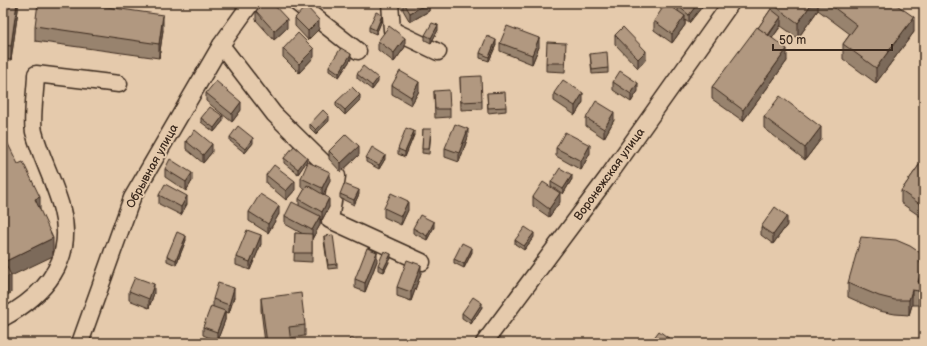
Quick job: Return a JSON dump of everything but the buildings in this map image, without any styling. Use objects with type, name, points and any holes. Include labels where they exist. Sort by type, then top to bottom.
[{"type":"street","name":"Обрывная улица","points":[[80,343],[132,198],[221,45],[251,3]]},
{"type":"street","points":[[297,3],[358,51]]},
{"type":"street","points":[[390,3],[392,30],[438,52]]},
{"type":"street","name":"Воронежская улица","points":[[484,343],[607,178],[731,3]]},
{"type":"street","points":[[221,45],[274,114],[337,176],[330,220],[422,262]]},
{"type":"street","points":[[3,318],[40,293],[57,271],[66,244],[62,211],[34,130],[36,74],[119,84]]}]
